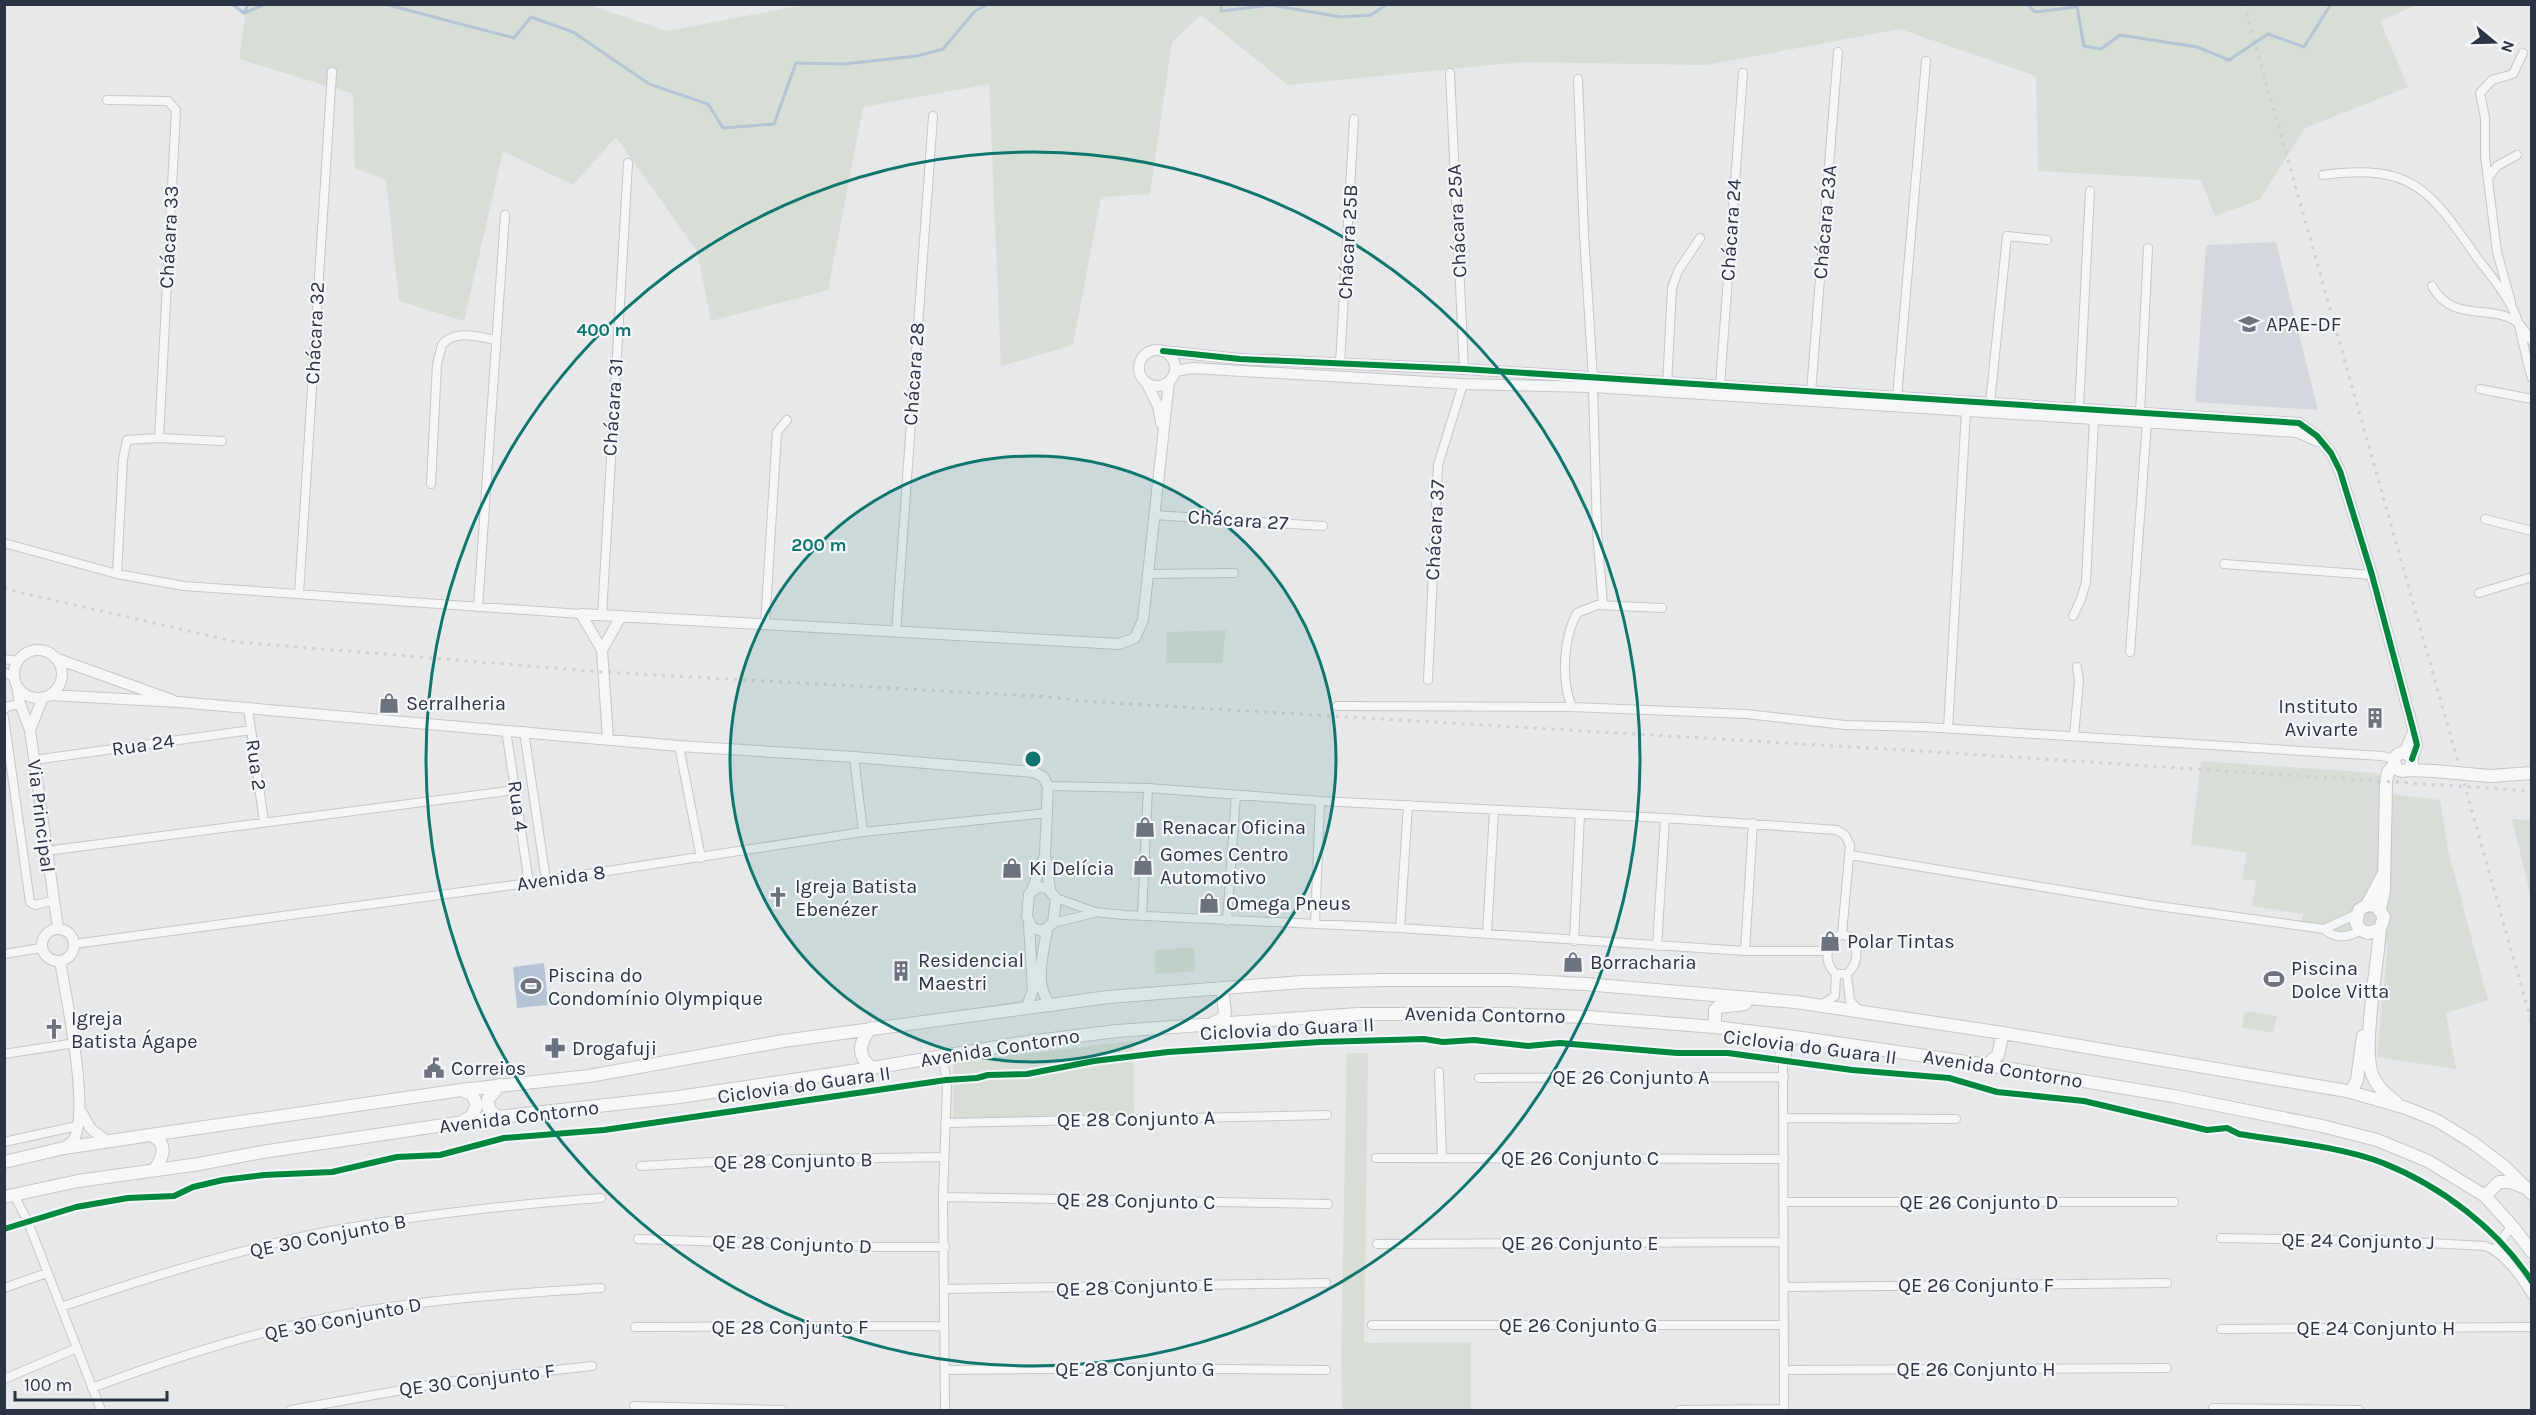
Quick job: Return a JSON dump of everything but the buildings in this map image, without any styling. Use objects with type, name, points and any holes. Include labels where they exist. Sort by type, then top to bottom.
[{"type":"main road","points":[[2406,1108],[2386,1095],[2378,1085],[2369,1065],[2370,1027],[2380,929],[2384,921],[2380,909],[2384,901],[2383,875],[2388,772],[2404,762],[2433,771],[2490,776],[2532,773]]},
{"type":"main road","points":[[2347,1091],[2352,1090],[2357,1080],[2371,970],[2372,948],[2356,922],[2357,914],[2367,905],[2383,875]]},
{"type":"main road","points":[[2367,905],[2380,909]]},
{"type":"main road","points":[[2363,931],[2373,933],[2380,929]]},
{"type":"main road","name":"Avenida Contorno","points":[[4,1162],[107,1141],[461,1090],[600,1074],[783,1041],[1108,997],[1372,980],[1510,980],[1757,998],[1819,1006],[2003,1033],[2347,1091],[2406,1108],[2436,1120],[2462,1135],[2506,1168],[2529,1191]]},
{"type":"main road","points":[[1212,1023],[1219,1021],[1225,1012],[1222,988]]},
{"type":"main road","points":[[1715,1027],[1715,1010],[1718,1007],[1745,1004],[1757,998]]},
{"type":"main road","name":"Avenida Contorno","points":[[10,1196],[78,1181],[155,1169],[461,1123],[679,1097],[1020,1043],[1106,1032],[1212,1023],[1358,1014],[1428,1013],[1588,1017],[1715,1027],[1795,1037],[1875,1051],[1987,1065],[2173,1096],[2355,1134],[2377,1140],[2428,1161],[2485,1196],[2532,1252]]},
{"type":"main road","points":[[871,1028],[862,1040],[861,1053],[863,1059],[872,1068]]},
{"type":"main road","points":[[1987,1065],[1998,1055],[2003,1033]]},
{"type":"main road","points":[[498,1118],[489,1110],[488,1099],[500,1085]]},
{"type":"main road","points":[[461,1090],[472,1094],[477,1105],[472,1116],[461,1123]]},
{"type":"main road","points":[[150,1135],[161,1142],[164,1149],[163,1156],[155,1169]]},
{"type":"main road","points":[[2485,1196],[2502,1182],[2529,1191]]},
{"type":"street","name":"Chácara 23A","points":[[1811,392],[1838,52]]},
{"type":"street","points":[[2523,53],[2513,74],[2492,80],[2480,93],[2486,118],[2485,156],[2497,252],[2532,378]]},
{"type":"street","points":[[1897,397],[1926,61]]},
{"type":"street","name":"Chácara 32","points":[[299,594],[332,72]]},
{"type":"street","name":"Chácara 24","points":[[1720,386],[1743,73]]},
{"type":"street","name":"Chácara 25A","points":[[1450,74],[1464,369]]},
{"type":"street","points":[[1578,79],[1593,382],[1597,542],[1603,605]]},
{"type":"street","name":"Chácara 33","points":[[107,100],[168,101],[176,110],[159,438]]},
{"type":"street","name":"Chácara 28","points":[[896,632],[933,116]]},
{"type":"street","name":"Chácara 25B","points":[[1340,364],[1354,119]]},
{"type":"street","points":[[2488,178],[2497,166],[2517,154]]},
{"type":"street","name":"Chácara 31","points":[[602,615],[628,163]]},
{"type":"street","points":[[2323,175],[2378,172],[2401,178],[2423,190],[2445,212],[2514,311]]},
{"type":"street","points":[[2079,409],[2090,191]]},
{"type":"street","points":[[478,607],[505,215]]},
{"type":"street","points":[[1990,404],[2007,236],[2046,240]]},
{"type":"street","points":[[1667,387],[1672,288],[1678,271],[1700,238]]},
{"type":"street","points":[[2140,413],[2148,248]]},
{"type":"street","points":[[2432,286],[2438,296],[2454,307],[2499,316],[2518,323],[2532,341]]},
{"type":"street","points":[[431,484],[437,364],[442,345],[452,337],[461,335],[496,340]]},
{"type":"street","points":[[1162,432],[1158,406],[1140,374],[1140,364],[1144,355],[1153,350],[1198,356],[1464,369],[1593,382],[1966,411],[2297,432],[2323,443]]},
{"type":"street","points":[[4,543],[117,574],[184,586],[581,614],[1124,643],[1136,638],[1140,630],[1148,574],[1162,432],[1169,382],[1175,371],[1170,355],[1163,351]]},
{"type":"street","points":[[1175,371],[1192,368],[1462,384],[1593,382]]},
{"type":"street","points":[[1146,382],[1158,386],[1169,382]]},
{"type":"street","name":"Chácara 37","points":[[1428,680],[1438,465],[1462,384]]},
{"type":"street","points":[[1337,706],[1572,707],[1746,714],[1838,725],[2074,736],[2382,756],[2404,762],[2413,729],[2372,575],[2340,471],[2323,443],[2310,429],[2299,423],[1720,386],[1667,387]]},
{"type":"street","points":[[2480,389],[2532,399]]},
{"type":"street","points":[[1948,729],[1966,411]]},
{"type":"street","points":[[2073,616],[2082,599],[2086,582],[2094,419]]},
{"type":"street","points":[[765,625],[777,432],[787,420]]},
{"type":"street","points":[[2130,652],[2147,422]]},
{"type":"street","points":[[117,574],[124,449],[128,440],[159,438],[222,441]]},
{"type":"street","name":"Chácara 27","points":[[1154,515],[1323,526]]},
{"type":"street","points":[[2485,519],[2532,531]]},
{"type":"street","points":[[2224,564],[2372,575]]},
{"type":"street","points":[[1148,574],[1234,573]]},
{"type":"street","points":[[2479,593],[2532,577]]},
{"type":"street","points":[[1572,707],[1567,696],[1566,681],[1568,640],[1574,619],[1581,610],[1603,605],[1662,608]]},
{"type":"street","points":[[581,614],[602,650],[608,739]]},
{"type":"street","points":[[602,650],[621,616]]},
{"type":"street","points":[[178,702],[41,651],[33,651],[18,661],[12,678],[30,697],[178,702],[679,746],[1022,770],[1038,774],[1046,780],[1048,786],[1045,855],[1053,894],[1041,980],[1047,1001],[1052,1006]]},
{"type":"street","points":[[46,696],[59,684],[61,676],[60,667],[55,658]]},
{"type":"street","points":[[4,659],[18,661]]},
{"type":"street","points":[[2074,736],[2079,681],[2077,668]]},
{"type":"street","name":"Via Principal","points":[[12,678],[30,730],[52,901],[58,928]]},
{"type":"street","name":"Via Principal","points":[[30,730],[46,696]]},
{"type":"street","points":[[4,709],[20,704]]},
{"type":"street","name":"Rua 2","points":[[248,708],[264,822]]},
{"type":"street","name":"Via Principal","points":[[4,717],[30,902],[34,904],[52,901]]},
{"type":"street","name":"Rua 24","points":[[34,760],[251,730]]},
{"type":"street","name":"Rua 4","points":[[506,730],[529,883]]},
{"type":"street","name":"Rua 4","points":[[524,731],[546,880]]},
{"type":"street","points":[[679,746],[701,858]]},
{"type":"street","points":[[854,757],[863,832]]},
{"type":"street","points":[[46,851],[515,786],[531,779]]},
{"type":"street","points":[[1048,786],[1148,788],[1320,801],[1665,818],[1837,830],[1845,835],[1850,845],[1842,934],[1827,951],[1828,965],[1836,974],[1834,996],[1819,1006]]},
{"type":"street","points":[[1142,916],[1148,788]]},
{"type":"street","points":[[1227,921],[1236,795]]},
{"type":"street","points":[[1315,924],[1320,801]]},
{"type":"street","points":[[1400,928],[1408,805]]},
{"type":"street","points":[[1487,934],[1494,811]]},
{"type":"street","name":"Avenida 8","points":[[74,944],[529,883],[863,832],[1047,813]]},
{"type":"street","points":[[1574,941],[1580,814]]},
{"type":"street","points":[[1657,946],[1665,818]]},
{"type":"street","points":[[1745,951],[1753,824]]},
{"type":"street","points":[[522,829],[538,826]]},
{"type":"street","points":[[1026,1009],[1033,990],[1027,900],[1045,855]]},
{"type":"street","points":[[1850,855],[2151,905],[2324,929],[2357,914]]},
{"type":"street","points":[[1032,890],[1043,887],[1053,894],[1095,912],[1142,916],[1400,928],[1745,951],[1827,951]]},
{"type":"street","points":[[1029,925],[1038,931],[1095,912]]},
{"type":"street","points":[[58,928],[69,933],[74,944],[70,955],[60,961],[47,957],[41,948],[47,933],[58,928]]},
{"type":"street","points":[[2324,929],[2331,935],[2347,937],[2363,931]]},
{"type":"street","points":[[1842,934],[1854,939],[1857,948],[1854,966],[1847,974],[1850,1001],[1861,1012]]},
{"type":"street","points":[[4,954],[41,948]]},
{"type":"street","points":[[60,961],[75,1043],[79,1108],[74,1139],[64,1148]]},
{"type":"street","points":[[1836,974],[1847,974]]},
{"type":"street","points":[[1679,1410],[1784,1410],[1784,1077],[1783,1061],[1778,1048],[1764,1034]]},
{"type":"street","points":[[1783,1061],[1795,1037]]},
{"type":"street","points":[[4,1054],[75,1043]]},
{"type":"street","points":[[943,1056],[947,1086],[943,1197],[945,1410]]},
{"type":"street","points":[[1439,1072],[1442,1157]]},
{"type":"street","name":"QE 26 Conjunto A","points":[[1479,1077],[1784,1077]]},
{"type":"street","points":[[79,1108],[91,1129],[107,1141]]},
{"type":"street","name":"QE 28 Conjunto A","points":[[945,1123],[1327,1114]]},
{"type":"street","points":[[1784,1118],[1956,1119]]},
{"type":"street","points":[[4,1142],[77,1126]]},
{"type":"street","name":"QE 28 Conjunto B","points":[[641,1166],[746,1160],[944,1157]]},
{"type":"street","name":"QE 26 Conjunto C","points":[[1376,1158],[1784,1159]]},
{"type":"street","points":[[10,1196],[47,1273],[101,1410]]},
{"type":"street","name":"QE 30 Conjunto B","points":[[61,1307],[173,1270],[322,1233],[476,1209],[601,1197]]},
{"type":"street","name":"QE 28 Conjunto C","points":[[943,1197],[1328,1204]]},
{"type":"street","name":"QE 26 Conjunto D","points":[[1784,1202],[2174,1202]]},
{"type":"street","points":[[2512,1226],[2494,1250],[2519,1276],[2532,1295]]},
{"type":"street","name":"QE 24 Conjunto J","points":[[2222,1238],[2392,1241],[2479,1245],[2494,1250]]},
{"type":"street","name":"QE 28 Conjunto D","points":[[638,1239],[945,1247]]},
{"type":"street","name":"QE 26 Conjunto E","points":[[1377,1244],[1784,1242]]},
{"type":"street","points":[[4,1288],[47,1273]]},
{"type":"street","name":"QE 28 Conjunto E","points":[[944,1289],[1326,1283]]},
{"type":"street","name":"QE 26 Conjunto F","points":[[1784,1287],[2167,1283]]},
{"type":"street","name":"QE 30 Conjunto D","points":[[92,1388],[145,1368],[224,1344],[362,1311],[483,1295],[601,1288]]},
{"type":"street","name":"QE 26 Conjunto G","points":[[1372,1325],[1784,1326]]},
{"type":"street","name":"QE 28 Conjunto F","points":[[635,1327],[944,1326]]},
{"type":"street","name":"QE 24 Conjunto H","points":[[2221,1329],[2532,1327]]},
{"type":"street","points":[[4,1379],[77,1348]]},
{"type":"street","name":"QE 30 Conjunto F","points":[[291,1410],[446,1382],[592,1366]]},
{"type":"street","name":"QE 28 Conjunto G","points":[[945,1370],[1135,1368],[1326,1370]]},
{"type":"street","name":"QE 26 Conjunto H","points":[[1784,1370],[2167,1368]]},
{"type":"street","points":[[633,1406],[782,1410]]},
{"type":"street","points":[[2213,1408],[2359,1410]]},
{"type":"shaded area","points":[[247,4],[589,5],[667,31],[809,4],[2416,5],[2380,21],[2408,87],[2305,128],[2259,200],[2215,216],[2201,180],[2038,171],[2036,76],[1900,29],[1707,65],[1523,62],[1288,85],[1201,15],[1172,42],[1150,194],[1101,197],[1073,345],[1001,366],[989,84],[863,107],[828,290],[711,321],[697,251],[616,137],[573,185],[503,151],[464,321],[399,301],[386,180],[355,168],[353,94],[239,59]]},
{"type":"shaded area","name":"APAE-DF","points":[[2276,242],[2318,410],[2195,402],[2206,245]]},
{"type":"shaded area","points":[[1226,630],[1222,663],[1166,663],[1166,632]]},
{"type":"shaded area","points":[[2201,761],[2375,773],[2380,775],[2382,793],[2440,800],[2448,850],[2488,1000],[2446,1013],[2456,1069],[2377,1057],[2388,943],[2300,928],[2303,914],[2252,906],[2256,881],[2242,879],[2247,853],[2191,844]]},
{"type":"shaded area","points":[[2512,819],[2531,820],[2531,898]]},
{"type":"shaded area","points":[[1194,947],[1195,971],[1155,974],[1155,950]]},
{"type":"shaded area","points":[[2245,1011],[2277,1016],[2273,1033],[2242,1027]]},
{"type":"shaded area","points":[[1133,1041],[1134,1116],[953,1118],[953,1062]]},
{"type":"shaded area","points":[[1347,1053],[1368,1053],[1364,1343],[1471,1342],[1471,1410],[1342,1410]]},
{"type":"water","name":"Piscina do Condomínio Olympique","points":[[544,963],[548,1005],[517,1008],[513,967]]},
{"type":"waterway","points":[[232,4],[244,13],[266,4]]},
{"type":"waterway","points":[[244,13],[248,4]]},
{"type":"waterway","points":[[385,4],[514,38],[531,17],[573,32],[649,84],[708,104],[723,128],[774,124],[796,63],[844,64],[917,56],[943,49],[975,11],[989,4]]},
{"type":"waterway","points":[[1221,4],[1221,11],[1271,5],[1341,17],[1371,15],[1387,4]]},
{"type":"waterway","points":[[2027,4],[2035,12],[2077,7],[2084,46],[2101,49],[2120,35],[2197,47],[2229,60],[2268,34],[2304,47],[2331,4]]},
{"type":"railway","points":[[2244,4],[2532,1024]]},
{"type":"railway","points":[[4,587],[237,642],[603,672],[1050,697],[1080,701],[1920,751],[2532,791]]},
{"type":"cycle path","points":[[1163,351],[1240,359],[1464,369],[2299,423],[2317,436],[2331,453],[2340,471],[2372,575],[2413,729],[2417,745],[2412,759]]},
{"type":"cycle path","name":"Ciclovia do Guara II","points":[[4,1229],[76,1207],[128,1198],[174,1196],[193,1187],[223,1180],[264,1175],[332,1172],[397,1157],[440,1155],[504,1138],[604,1130],[946,1080],[988,1075],[1027,1074],[1094,1061],[1168,1052],[1320,1042],[1474,1040],[1528,1046],[1560,1043],[1677,1053],[1728,1053],[1852,1070],[1949,1078],[1997,1092],[2084,1101],[2207,1130],[2227,1128],[2239,1134],[2312,1145],[2367,1157],[2426,1184],[2466,1211],[2503,1244],[2532,1282]]},
{"type":"place","name":"APAE-DF","points":[[2249,324]]},
{"type":"place","name":"Serralheria","points":[[389,703]]},
{"type":"place","name":"Instituto Avivarte","points":[[2375,718]]},
{"type":"place","name":"Renacar Oficina","points":[[1145,827]]},
{"type":"place","name":"Gomes Centro Automotivo","points":[[1143,865]]},
{"type":"place","name":"Ki Delícia","points":[[1012,868]]},
{"type":"place","name":"Igreja Batista Ebenézer","points":[[778,897]]},
{"type":"place","name":"Omega Pneus","points":[[1209,903]]},
{"type":"place","name":"Polar Tintas","points":[[1830,941]]},
{"type":"place","name":"Borracharia","points":[[1573,962]]},
{"type":"place","name":"Residencial Maestri","points":[[901,971]]},
{"type":"place","name":"Piscina Dolce Vitta","points":[[2274,979]]},
{"type":"place","name":"Piscina do Condomínio Olympique","points":[[531,986]]},
{"type":"place","name":"Igreja Batista Ágape","points":[[54,1029]]},
{"type":"place","name":"Drogafuji","points":[[555,1048]]},
{"type":"place","name":"Correios","points":[[434,1068]]}]
